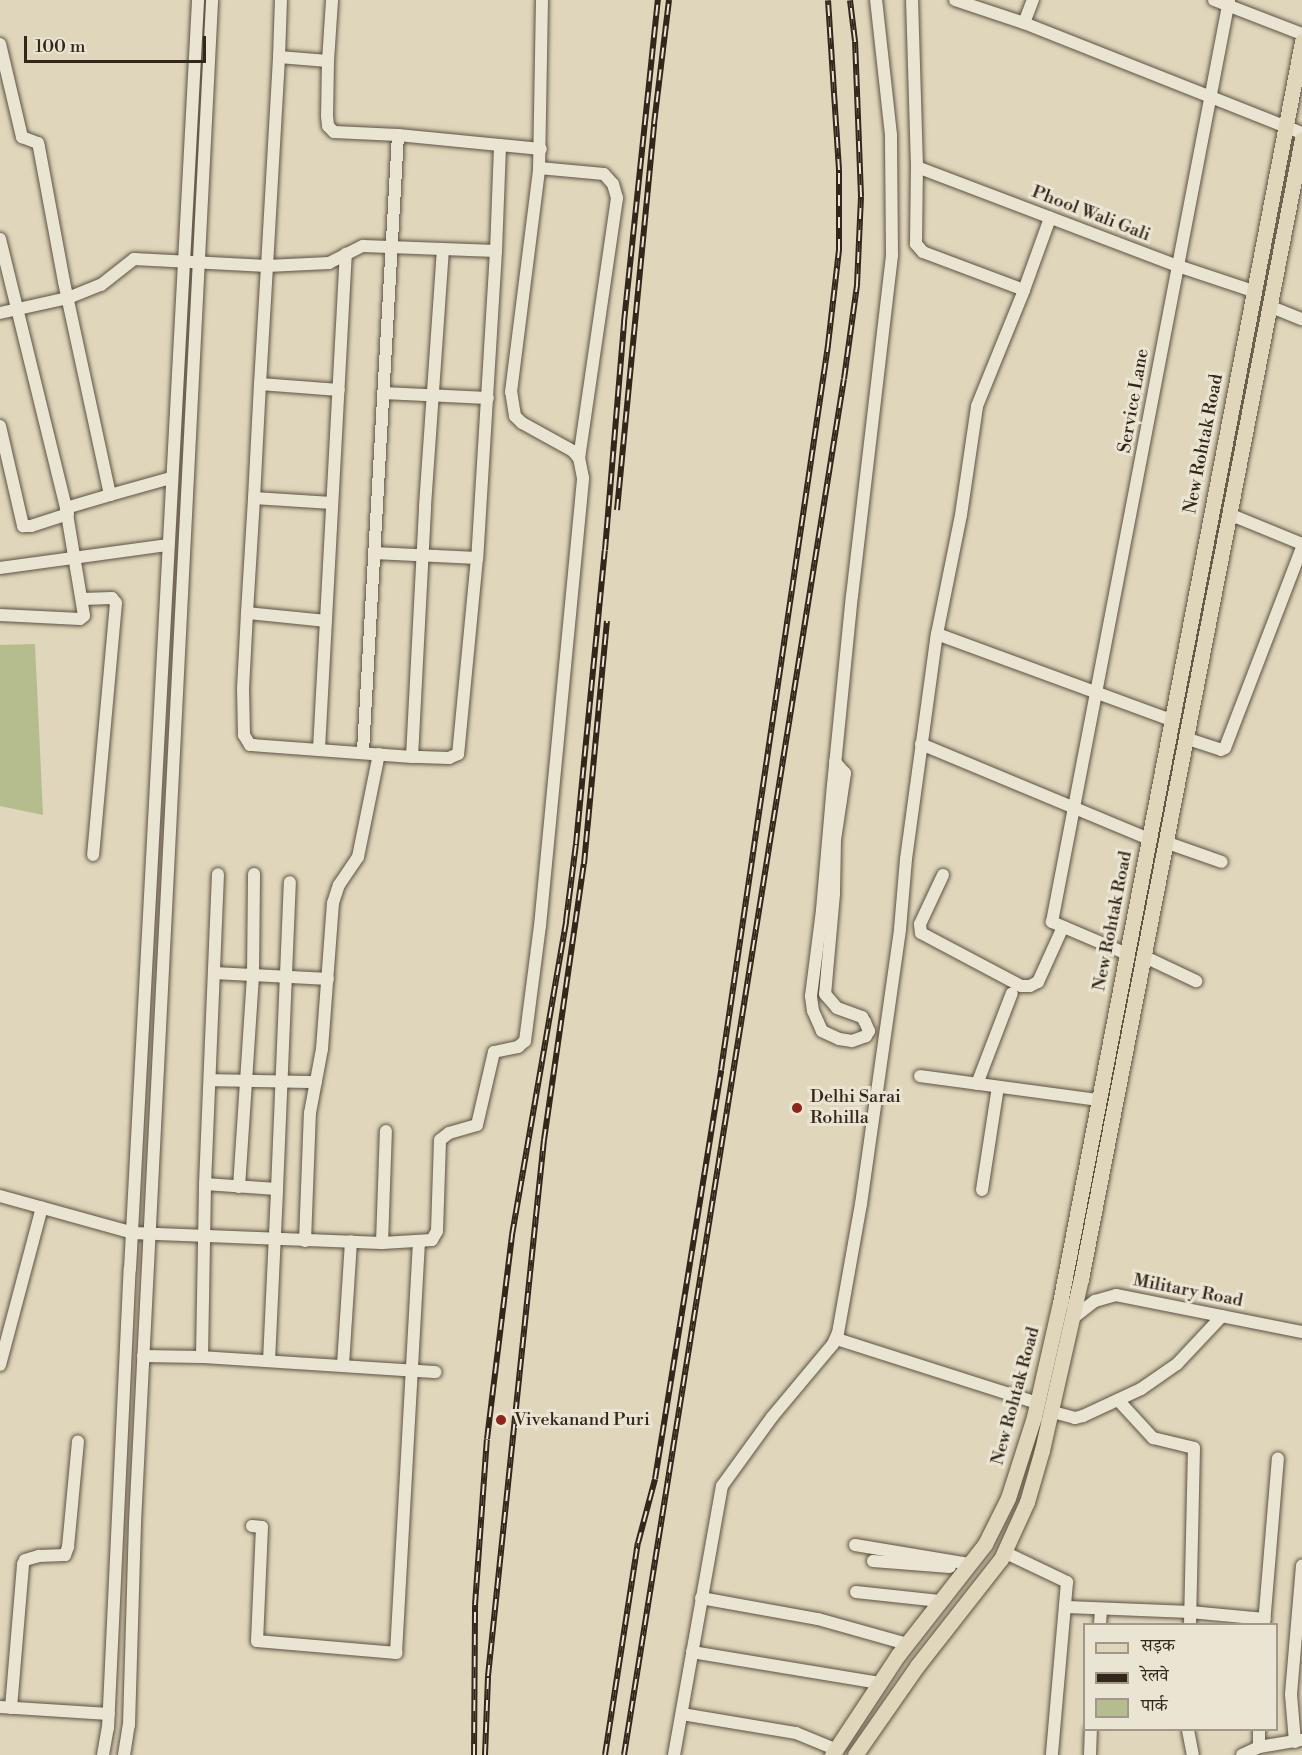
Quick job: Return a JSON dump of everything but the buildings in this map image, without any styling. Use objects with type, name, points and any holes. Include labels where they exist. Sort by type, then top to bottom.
[{"type":"main road","name":"New Rohtak Road","points":[[833,1752],[907,1644],[985,1544],[1008,1498],[1037,1403],[1060,1303],[1302,41]]},
{"type":"main road","name":"New Rohtak Road","points":[[855,1755],[917,1666],[1004,1552],[1027,1502],[1053,1412],[1302,139]]},
{"type":"street","points":[[103,1755],[109,1714],[171,478],[198,0]]},
{"type":"street","points":[[124,1755],[129,1725],[133,1568],[143,1356],[212,0]]},
{"type":"street","points":[[282,0],[243,689],[243,730],[248,741],[254,745],[412,757],[454,757],[460,749],[488,398],[500,145]]},
{"type":"street","points":[[333,0],[327,116],[328,126],[334,132],[398,135],[541,149]]},
{"type":"street","points":[[542,0],[541,149],[514,349],[512,403],[515,416],[522,423],[573,451],[579,458]]},
{"type":"street","points":[[835,762],[844,773],[835,840],[834,894],[825,994],[837,1008],[862,1017],[865,1022],[869,1031],[866,1036],[852,1041],[838,1040],[822,1031],[813,1011],[811,996],[822,910],[835,762],[892,255],[891,135],[876,0]]},
{"type":"street","points":[[912,0],[917,167],[916,236],[919,249],[1024,290]]},
{"type":"street","points":[[955,0],[1024,23],[1302,133]]},
{"type":"street","points":[[1024,23],[1034,0]]},
{"type":"street","points":[[1214,0],[1229,3],[1302,34]]},
{"type":"street","name":"Service Lane","points":[[1063,927],[1052,922],[1229,3]]},
{"type":"street","points":[[0,44],[22,138],[38,143],[39,147],[110,495]]},
{"type":"street","points":[[279,57],[328,62]]},
{"type":"street","points":[[363,752],[398,135]]},
{"type":"street","name":"Phool Wali Gali","points":[[917,167],[1178,266],[1253,291]]},
{"type":"street","points":[[0,1196],[133,1233],[382,1243],[432,1240],[437,1231],[440,1140],[449,1133],[477,1125],[494,1052],[518,1047],[525,1041],[540,926],[580,513],[583,478],[579,458],[617,198],[613,183],[604,174],[539,168]]},
{"type":"street","points":[[674,1755],[722,1486],[772,1417],[837,1339],[861,1204],[900,929],[921,744],[937,634],[961,515],[977,406],[1024,290],[1050,218]]},
{"type":"street","points":[[0,239],[67,511],[84,616],[80,619],[0,615]]},
{"type":"street","points":[[0,313],[68,298],[101,285],[134,259],[267,266],[329,263],[363,246],[496,251]]},
{"type":"street","points":[[412,757],[443,250]]},
{"type":"street","points":[[319,749],[346,254]]},
{"type":"street","points":[[1269,306],[1302,319]]},
{"type":"street","points":[[260,384],[339,390]]},
{"type":"street","points":[[383,393],[488,398]]},
{"type":"street","points":[[0,426],[21,522],[27,527],[110,495],[171,478]]},
{"type":"street","points":[[254,498],[332,503]]},
{"type":"street","points":[[1185,738],[1221,750],[1225,748],[1302,545],[1229,514]]},
{"type":"street","points":[[0,568],[168,545]]},
{"type":"street","points":[[374,553],[477,558]]},
{"type":"street","points":[[82,599],[112,598],[116,603],[93,855]]},
{"type":"street","points":[[247,613],[326,621]]},
{"type":"street","points":[[937,634],[1171,720]]},
{"type":"street","points":[[921,744],[1149,839]]},
{"type":"street","points":[[305,1241],[309,1131],[328,979],[333,903],[339,885],[358,857],[363,844],[379,753]]},
{"type":"street","points":[[1165,842],[1222,862]]},
{"type":"street","points":[[202,1357],[205,1184],[218,874]]},
{"type":"street","points":[[239,1187],[253,974],[254,874]]},
{"type":"street","points":[[943,875],[920,924],[921,933],[1021,986],[1030,986],[1038,982],[1063,927],[1127,954]]},
{"type":"street","points":[[269,1361],[290,882]]},
{"type":"street","points":[[1143,956],[1196,981]]},
{"type":"street","points":[[215,973],[328,979]]},
{"type":"street","points":[[977,1084],[1012,993]]},
{"type":"street","points":[[920,1076],[1098,1100]]},
{"type":"street","points":[[210,1080],[316,1082]]},
{"type":"street","points":[[982,1190],[998,1087]]},
{"type":"street","points":[[382,1243],[386,1131]]},
{"type":"street","points":[[205,1184],[276,1189]]},
{"type":"street","points":[[0,1365],[42,1207]]},
{"type":"street","points":[[343,1365],[351,1241]]},
{"type":"street","points":[[252,1526],[262,1527],[256,1641],[396,1653],[419,1242]]},
{"type":"street","name":"Military Road","points":[[1073,1318],[1095,1301],[1116,1295],[1302,1332]]},
{"type":"street","points":[[1053,1412],[1075,1418],[1118,1400],[1167,1374],[1222,1316]]},
{"type":"street","points":[[837,1339],[1037,1403]]},
{"type":"street","points":[[143,1356],[202,1357],[436,1372]]},
{"type":"street","points":[[1118,1400],[1154,1438],[1194,1449],[1190,1618]]},
{"type":"street","points":[[78,1441],[68,1547],[65,1555],[39,1556],[25,1560],[23,1564],[6,1707],[109,1714]]},
{"type":"street","points":[[1067,1607],[1264,1622],[1278,1459]]},
{"type":"street","points":[[855,1545],[968,1566]]},
{"type":"street","points":[[1004,1552],[1067,1582],[1067,1607],[1052,1755]]},
{"type":"street","points":[[873,1561],[968,1566]]},
{"type":"street","points":[[1242,1755],[1259,1747],[1275,1750],[1298,1741],[1291,1694],[1302,1565]]},
{"type":"street","points":[[856,1592],[940,1601]]},
{"type":"street","points":[[701,1598],[818,1618],[907,1644]]},
{"type":"street","points":[[1100,1623],[1101,1609]]},
{"type":"street","points":[[692,1652],[879,1683]]},
{"type":"street","points":[[682,1714],[796,1733],[833,1752]]},
{"type":"street","points":[[1090,1755],[1091,1731]]},
{"type":"street","points":[[1188,1731],[1193,1755]]},
{"type":"street","points":[[1259,1731],[1259,1747]]},
{"type":"green space","points":[[35,644],[43,815],[0,806],[0,645]]},
{"type":"railway","points":[[474,1755],[475,1605],[487,1439],[512,1235],[566,921],[576,844],[605,550],[624,322],[658,0]]},
{"type":"railway","points":[[617,510],[654,124],[669,0]]},
{"type":"railway","points":[[605,1755],[638,1543],[655,1479],[721,1070],[828,345],[839,250],[839,170],[828,0]]},
{"type":"railway","points":[[624,1755],[844,379],[857,285],[861,196],[855,41],[850,0]]},
{"type":"railway","points":[[485,1755],[488,1676],[544,1140],[584,864],[607,621]]},
{"type":"place","name":"Delhi Sarai Rohilla","points":[[797,1108]]},
{"type":"place","name":"Vivekanand Puri","points":[[501,1420]]}]
